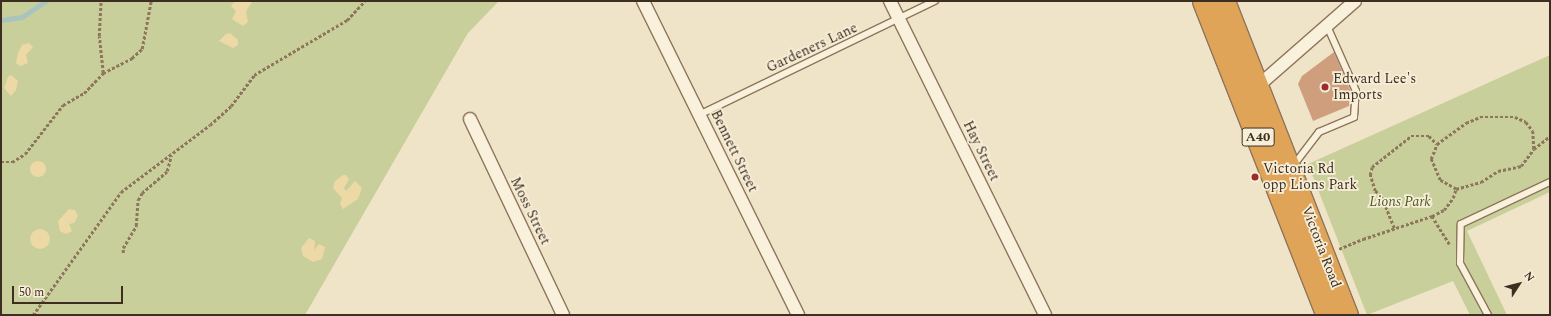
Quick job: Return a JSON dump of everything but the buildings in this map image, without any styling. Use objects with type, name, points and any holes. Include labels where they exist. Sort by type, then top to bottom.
[{"type":"highway","name":"Victoria Road","points":[[1203,1],[1327,315]]},
{"type":"highway","name":"Victoria Road","points":[[1224,1],[1347,315]]},
{"type":"street","name":"Bennett Street","points":[[643,1],[798,315]]},
{"type":"street","name":"Hay Street","points":[[890,1],[1045,315]]},
{"type":"street","points":[[1258,86],[1355,1]]},
{"type":"street","name":"Moss Street","points":[[470,120],[563,315]]},
{"type":"lane","name":"Gardeners Lane","points":[[699,115],[899,20],[935,1]]},
{"type":"lane","points":[[1290,169],[1319,132],[1354,117],[1356,91],[1327,26]]},
{"type":"lane","points":[[1488,315],[1460,263],[1461,224],[1550,182]]},
{"type":"path","points":[[101,1],[99,36],[103,72]]},
{"type":"path","points":[[1,162],[12,162],[25,154],[63,105],[84,93],[103,72],[132,58],[142,49],[151,1]]},
{"type":"path","points":[[33,315],[121,192],[171,155],[231,106],[254,75],[347,20],[365,1]]},
{"type":"path","points":[[1534,149],[1533,131],[1526,122],[1515,117],[1480,117],[1452,132],[1437,144],[1431,159],[1440,180],[1456,189],[1481,182],[1498,171],[1521,166],[1534,149],[1550,136]]},
{"type":"path","points":[[1394,228],[1381,196],[1375,191],[1370,175],[1372,167],[1411,136],[1429,136],[1437,144]]},
{"type":"path","points":[[123,254],[123,248],[136,226],[138,200],[142,192],[167,171],[171,155]]},
{"type":"path","points":[[1337,250],[1394,228],[1432,216],[1444,210],[1453,198],[1456,189]]},
{"type":"path","points":[[1432,216],[1460,263]]},
{"type":"green space","points":[[1,1],[499,1],[468,33],[305,315],[1,315]]},
{"type":"green space","name":"Lions Park","points":[[1550,55],[1550,192],[1467,231],[1507,315],[1470,315],[1453,281],[1367,315],[1308,164]]},
{"type":"sand","points":[[235,1],[252,2],[246,11],[248,22],[243,26],[232,19],[236,11],[231,6]]},
{"type":"sand","points":[[230,33],[238,40],[238,45],[233,48],[219,41],[226,34]]},
{"type":"sand","points":[[29,43],[33,47],[26,55],[28,63],[20,66],[16,63],[18,53],[22,45]]},
{"type":"sand","points":[[11,75],[18,81],[16,90],[11,96],[4,88],[8,77]]},
{"type":"sand","points":[[38,161],[44,163],[46,169],[44,175],[38,177],[32,175],[30,169],[32,163]]},
{"type":"sand","points":[[343,175],[346,175],[349,179],[344,188],[346,191],[355,181],[362,188],[358,199],[343,209],[340,204],[342,198],[333,188],[335,181]]},
{"type":"sand","points":[[69,209],[75,210],[78,216],[74,223],[69,224],[72,231],[66,234],[60,231],[58,221]]},
{"type":"sand","points":[[40,229],[47,232],[50,239],[47,246],[40,249],[33,246],[30,239],[33,232]]},
{"type":"sand","points":[[309,238],[315,241],[314,250],[319,244],[325,247],[322,259],[313,262],[303,256],[301,248]]},
{"type":"waterway","points":[[1,20],[22,17],[46,1]]},
{"type":"place","name":"Edward Lee's Imports","points":[[1325,87]]},
{"type":"place","name":"Victoria Rd opp Lions Park","points":[[1255,177]]}]
